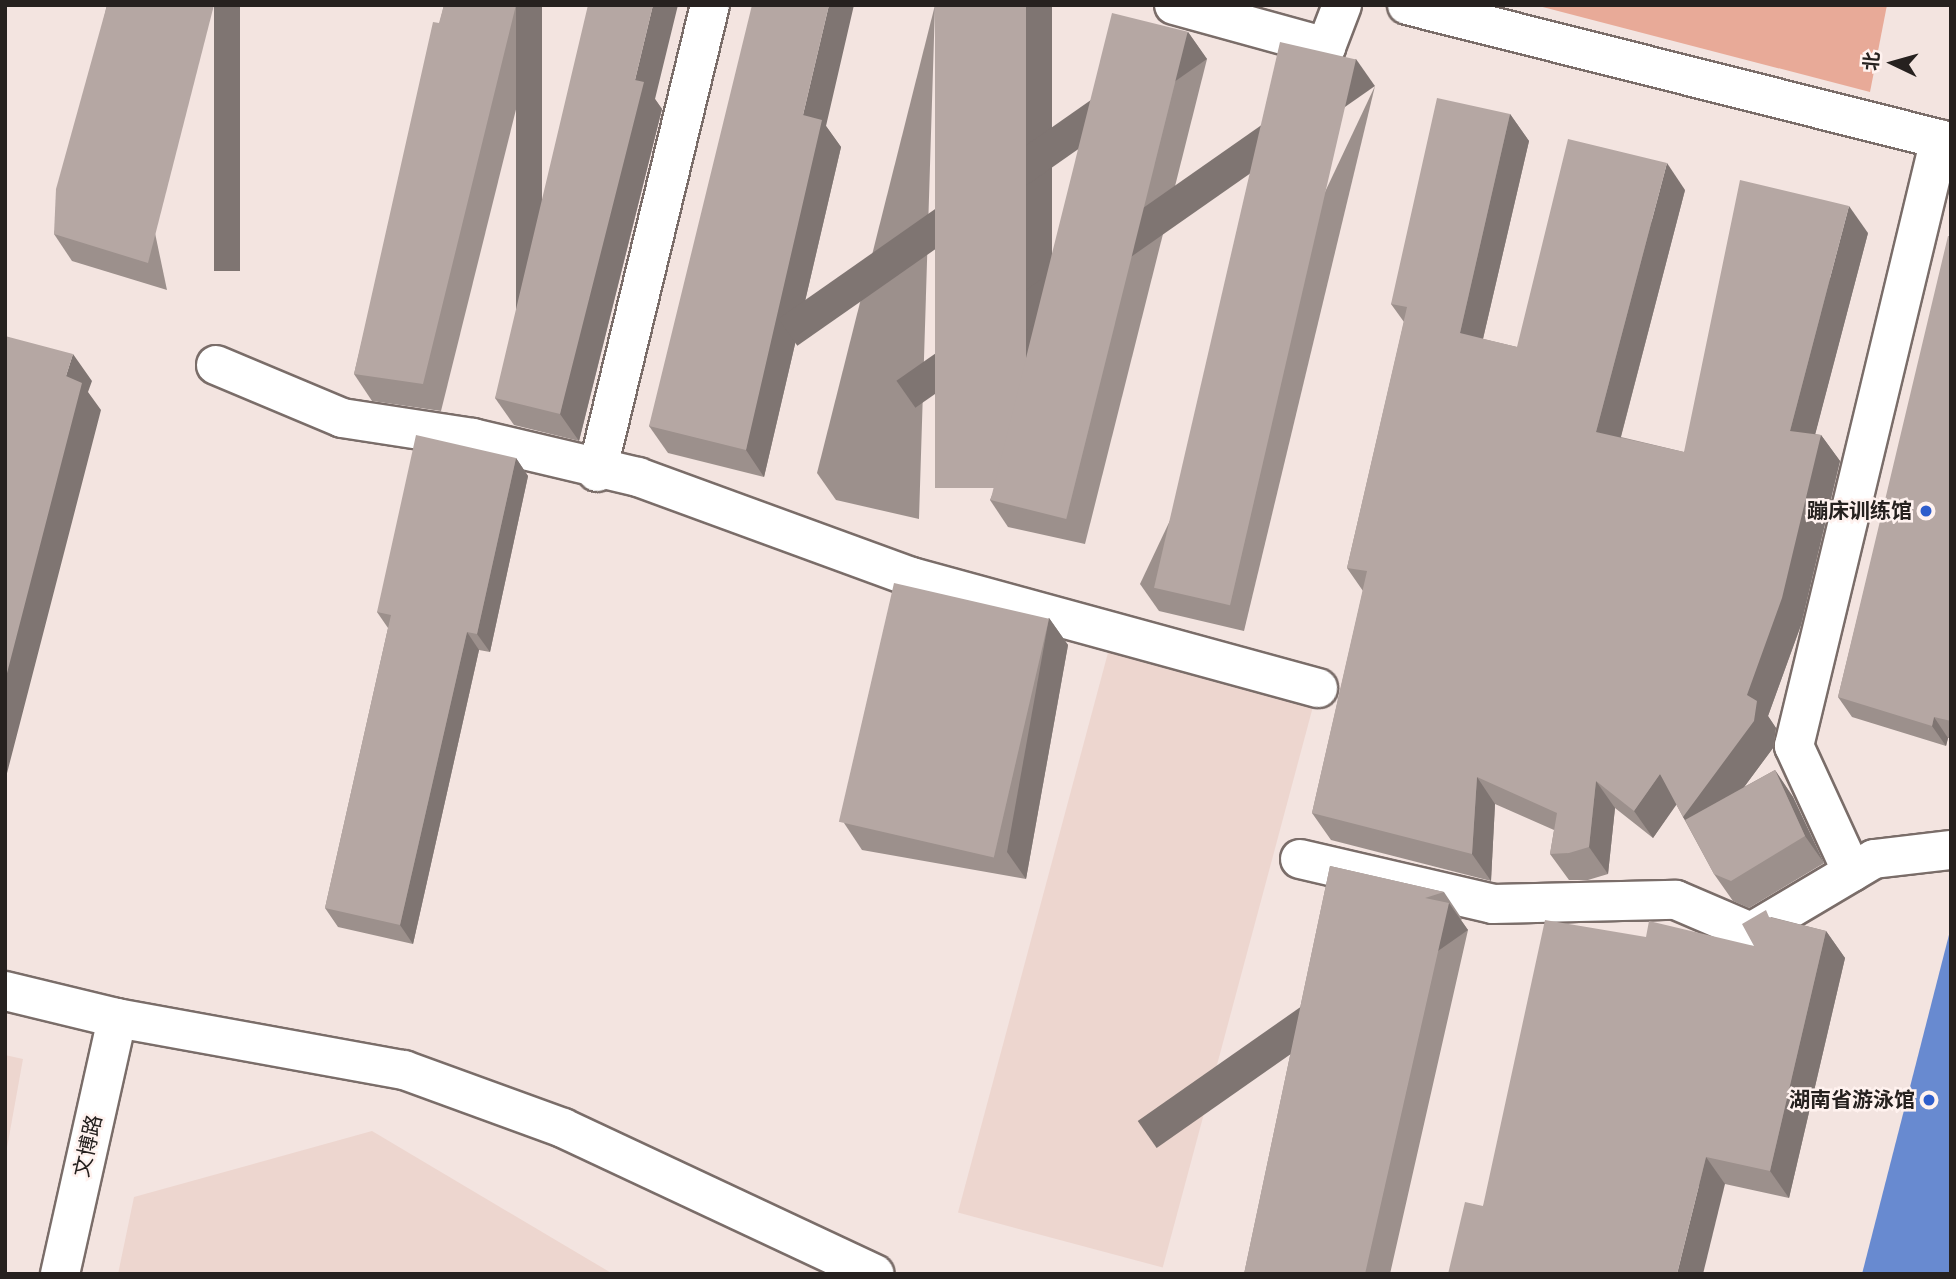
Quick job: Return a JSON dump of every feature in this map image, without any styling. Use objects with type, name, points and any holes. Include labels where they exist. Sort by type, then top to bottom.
[{"type":"street","points":[[597,472],[710,5]]},
{"type":"street","points":[[1174,5],[1326,47],[1342,5]]},
{"type":"street","points":[[1407,5],[1945,141],[1794,746],[1852,872]]},
{"type":"street","points":[[216,365],[342,418],[473,438],[597,472],[638,477],[912,577],[1318,688]]},
{"type":"street","points":[[1300,859],[1493,904],[1676,900],[1751,932],[1874,859],[1951,850]]},
{"type":"street","points":[[5,991],[117,1018],[404,1070],[563,1128],[874,1274]]},
{"type":"street","name":"文博路","points":[[60,1274],[117,1018]]},
{"type":"shaded area","points":[[1535,5],[1887,5],[1870,92]]},
{"type":"shaded area","points":[[1113,634],[1318,689],[1163,1267],[958,1213]]},
{"type":"shaded area","points":[[5,1055],[23,1059],[5,1159]]},
{"type":"shaded area","points":[[372,1131],[613,1274],[118,1274],[134,1197]]},
{"type":"water","name":"湖南省游泳馆","points":[[1951,927],[1951,1274],[1862,1274]]},
{"type":"building","points":[[107,5],[214,5],[148,263],[54,234],[56,189]]},
{"type":"building","points":[[444,5],[516,5],[423,384],[354,374],[433,22],[439,23]]},
{"type":"building","points":[[588,5],[653,5],[635,80],[644,82],[560,414],[495,398]]},
{"type":"building","points":[[752,5],[829,5],[803,115],[822,120],[746,450],[649,426]]},
{"type":"building","points":[[935,5],[1026,5],[1026,488],[935,488]]},
{"type":"building","points":[[1112,13],[1188,32],[1066,519],[991,500]]},
{"type":"building","points":[[1280,42],[1356,60],[1230,605],[1154,588]]},
{"type":"building","points":[[1437,98],[1510,114],[1460,333],[1517,347],[1568,139],[1667,163],[1596,432],[1684,452],[1740,180],[1849,206],[1790,431],[1821,435],[1782,598],[1747,695],[1757,701],[1754,721],[1683,817],[1660,774],[1634,811],[1596,781],[1589,847],[1569,853],[1550,854],[1557,813],[1477,777],[1472,854],[1312,813],[1367,571],[1347,568],[1407,307],[1391,304]]},
{"type":"building","name":"蹦床训练馆","points":[[1948,236],[1951,236],[1951,721],[1934,717],[1932,726],[1838,697]]},
{"type":"building","points":[[5,336],[73,354],[66,376],[82,383],[5,681]]},
{"type":"building","points":[[416,435],[516,458],[477,634],[467,632],[400,925],[325,908],[391,615],[377,612]]},
{"type":"building","points":[[894,583],[1049,619],[994,857],[839,822]]},
{"type":"building","points":[[1775,770],[1805,836],[1731,881],[1714,874],[1685,820]]},
{"type":"building","points":[[1330,866],[1444,892],[1425,898],[1449,903],[1365,1274],[1244,1274]]},
{"type":"building","points":[[1766,910],[1769,917],[1826,931],[1770,1171],[1706,1157],[1677,1274],[1448,1274],[1465,1202],[1483,1206],[1545,920],[1646,937],[1649,921],[1754,946],[1742,924]]},
{"type":"place","name":"蹦床训练馆","points":[[1926,511]]},
{"type":"place","name":"湖南省游泳馆","points":[[1929,1100]]}]
